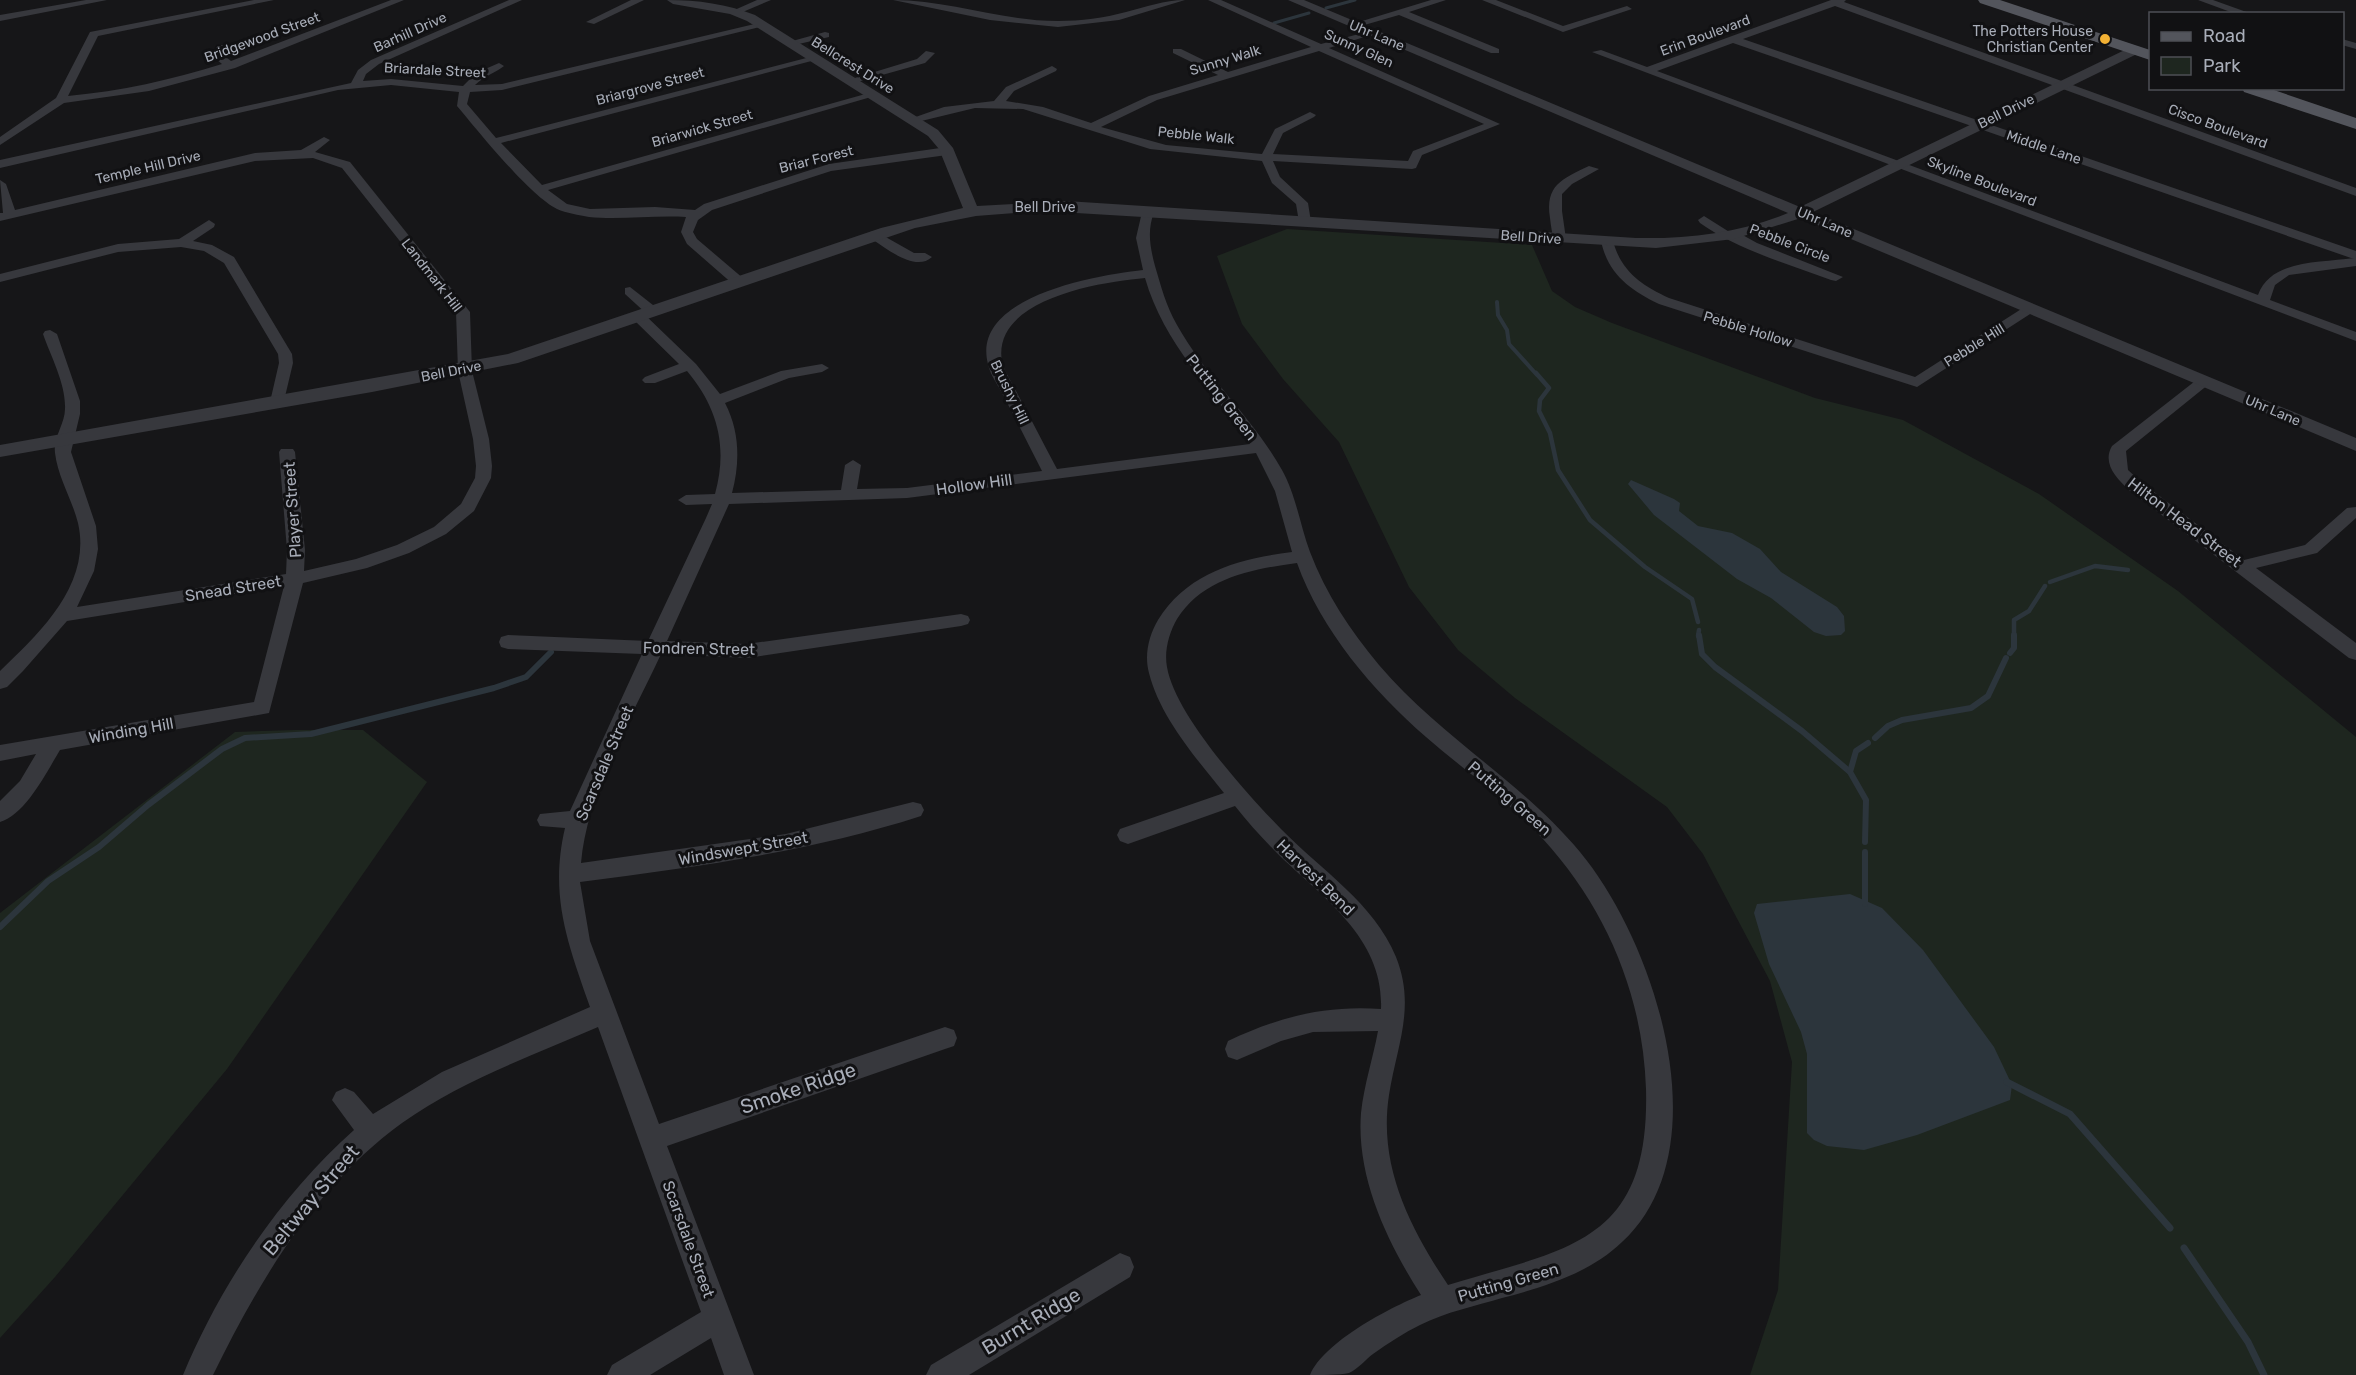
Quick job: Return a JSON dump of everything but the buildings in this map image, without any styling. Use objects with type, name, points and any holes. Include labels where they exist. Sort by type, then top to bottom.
[{"type":"main road","points":[[1985,0],[2149,54]]},
{"type":"main road","points":[[2256,90],[2356,124]]},
{"type":"street","points":[[0,18],[102,0]]},
{"type":"street","points":[[0,142],[61,100],[94,34],[268,0]]},
{"type":"street","name":"Bridgewood Street","points":[[61,100],[100,96],[231,66],[399,0]]},
{"type":"street","name":"Barhill Drive","points":[[356,84],[362,72],[381,59],[517,0]]},
{"type":"street","points":[[591,22],[639,0]]},
{"type":"street","name":"Bellcrest Drive","points":[[673,0],[735,12],[763,25],[938,137],[947,151],[971,210]]},
{"type":"street","points":[[735,12],[766,0]]},
{"type":"street","points":[[898,0],[1055,24],[1100,21],[1180,0]]},
{"type":"street","name":"Sunny Glen","points":[[1213,0],[1494,124],[1417,153],[1412,165]]},
{"type":"street","name":"Uhr Lane","points":[[1294,0],[2356,445]]},
{"type":"street","points":[[1354,25],[1441,0]]},
{"type":"street","points":[[1487,0],[1563,29],[1627,9],[1611,3]]},
{"type":"street","points":[[2203,0],[2242,12]]},
{"type":"street","name":"Erin Boulevard","points":[[1646,71],[1837,1]]},
{"type":"street","name":"Cisco Boulevard","points":[[1837,1],[2060,85],[2356,192]]},
{"type":"street","points":[[1400,12],[1495,51]]},
{"type":"street","name":"Briardale Street","points":[[0,164],[356,84],[401,82],[467,89],[520,84],[763,25]]},
{"type":"street","name":"Sunny Walk","points":[[1092,127],[1141,102],[1370,32]]},
{"type":"street","points":[[790,43],[825,35]]},
{"type":"street","name":"Middle Lane","points":[[1732,39],[1978,124],[2354,262]]},
{"type":"street","points":[[221,47],[217,56],[231,66]]},
{"type":"street","name":"Bell Drive","points":[[0,452],[465,369],[530,353],[646,315],[880,230],[971,210],[1041,206],[1607,242],[1670,243],[1731,237],[1760,230],[1801,212],[1978,124],[2135,50]]},
{"type":"street","points":[[1178,51],[1227,75]]},
{"type":"street","name":"Skyline Boulevard","points":[[1597,52],[2356,337]]},
{"type":"street","points":[[850,81],[921,61],[930,53]]},
{"type":"street","name":"Briargrove Street","points":[[493,142],[814,59]]},
{"type":"street","points":[[499,66],[479,74],[467,89],[460,104],[493,142],[554,202],[575,211],[606,213],[655,211],[697,214]]},
{"type":"street","points":[[996,105],[1010,89],[1052,69]]},
{"type":"street","name":"Briarwick Street","points":[[540,189],[873,95]]},
{"type":"street","name":"Pebble Walk","points":[[913,120],[962,107],[996,105],[1032,108],[1156,147],[1412,165]]},
{"type":"street","points":[[1305,222],[1302,203],[1279,185],[1268,169],[1269,156],[1279,131],[1310,115]]},
{"type":"street","points":[[304,154],[324,140]]},
{"type":"street","name":"Briar Forest","points":[[697,214],[723,200],[830,168],[947,151]]},
{"type":"street","name":"Temple Hill Drive","points":[[5,216],[232,162],[276,155],[304,154]]},
{"type":"street","name":"Landmark Hill","points":[[304,154],[328,158],[345,165],[463,312],[465,369],[485,463],[482,479],[468,504],[451,520],[429,535],[401,549]]},
{"type":"street","points":[[1560,239],[1554,201],[1556,192],[1563,184],[1593,169]]},
{"type":"street","points":[[0,184],[5,216]]},
{"type":"street","name":"Putting Green","points":[[1148,212],[1142,236],[1150,273],[1167,320],[1184,348],[1261,447],[1277,476],[1302,556],[1318,593],[1349,641],[1387,687],[1435,734],[1522,805],[1576,861],[1618,928],[1635,966],[1647,1005],[1656,1047],[1659,1137],[1651,1175],[1632,1211],[1605,1241],[1569,1264],[1442,1302],[1399,1320],[1367,1340],[1325,1375]]},
{"type":"street","points":[[697,214],[688,225],[687,232],[692,241],[739,282]]},
{"type":"street","name":"Pebble Circle","points":[[1704,220],[1731,237],[1836,277]]},
{"type":"street","points":[[182,243],[209,224]]},
{"type":"street","points":[[880,230],[911,256],[925,257]]},
{"type":"street","name":"Pebble Hollow","points":[[1607,242],[1611,258],[1618,269],[1634,285],[1651,296],[1675,306],[1917,382]]},
{"type":"street","points":[[0,278],[114,249],[182,243],[212,249],[229,260],[285,354],[286,363],[278,402]]},
{"type":"street","points":[[2262,302],[2269,284],[2285,272],[2354,262]]},
{"type":"street","name":"Brushy Hill","points":[[1051,473],[994,364],[991,351],[995,330],[1018,310],[1048,296],[1098,280],[1150,273]]},
{"type":"street","name":"Scarsdale Street","points":[[630,291],[646,315],[702,378],[716,400],[727,430],[729,452],[722,498],[710,529],[593,780],[579,819],[570,859],[569,904],[576,932],[739,1375]]},
{"type":"street","name":"Pebble Hill","points":[[1917,382],[2031,309]]},
{"type":"street","points":[[0,682],[35,648],[61,616],[78,587],[89,550],[87,526],[64,460],[64,440],[74,406],[50,334]]},
{"type":"street","points":[[650,380],[689,365]]},
{"type":"street","points":[[716,400],[796,372],[822,368]]},
{"type":"street","name":"Hilton Head Street","points":[[2204,381],[2118,449],[2116,457],[2118,468],[2135,486],[2356,653]]},
{"type":"street","name":"Hollow Hill","points":[[686,500],[908,493],[1261,447]]},
{"type":"street","name":"Player Street","points":[[261,708],[296,579],[296,550],[287,452]]},
{"type":"street","points":[[848,495],[853,465]]},
{"type":"street","points":[[2242,566],[2311,549],[2355,512]]},
{"type":"street","name":"Snead Street","points":[[61,616],[348,569],[401,549]]},
{"type":"street","name":"Harvest Bend","points":[[1302,556],[1241,566],[1186,593],[1169,616],[1158,643],[1159,676],[1170,700],[1239,796],[1274,836],[1337,895],[1367,928],[1384,957],[1390,974],[1394,1021],[1376,1092],[1374,1138],[1377,1163],[1382,1188],[1402,1238],[1442,1302]]},
{"type":"street","name":"Fondren Street","points":[[508,642],[747,651],[961,621]]},
{"type":"street","name":"Winding Hill","points":[[0,753],[261,708]]},
{"type":"street","points":[[0,814],[27,788],[53,744]]},
{"type":"street","points":[[1128,835],[1239,796]]},
{"type":"street","name":"Windswept Street","points":[[569,874],[746,851],[870,824],[914,810]]},
{"type":"street","points":[[548,820],[579,819]]},
{"type":"street","name":"Beltway Street","points":[[198,1375],[221,1325],[266,1253],[336,1164],[371,1131],[413,1103],[456,1080],[605,1012]]},
{"type":"street","points":[[1237,1049],[1273,1031],[1316,1019],[1350,1017],[1394,1021]]},
{"type":"street","name":"Smoke Ridge","points":[[652,1139],[945,1038]]},
{"type":"street","points":[[345,1100],[371,1131]]},
{"type":"street","name":"Burnt Ridge","points":[[941,1375],[1120,1267]]},
{"type":"street","points":[[622,1375],[718,1318]]},
{"type":"green space","points":[[1287,229],[1532,245],[1552,291],[1575,307],[1612,323],[1815,398],[1903,420],[2039,494],[2178,591],[2356,737],[2356,1375],[1750,1375],[1778,1290],[1792,1062],[1770,981],[1703,854],[1667,807],[1515,698],[1458,650],[1409,587],[1339,442],[1283,379],[1242,324],[1217,256]]},
{"type":"green space","points":[[363,730],[427,782],[227,1069],[55,1277],[0,1338],[0,913],[235,732]]},
{"type":"shaded area","points":[[1631,480],[1680,503],[1679,511],[1698,526],[1732,533],[1760,549],[1781,572],[1837,607],[1844,616],[1845,631],[1841,635],[1826,636],[1814,632],[1771,598],[1737,579],[1654,515],[1628,484]]},
{"type":"shaded area","points":[[1850,894],[1882,908],[1923,950],[1994,1047],[2012,1085],[2010,1100],[1917,1135],[1864,1150],[1827,1146],[1814,1140],[1807,1133],[1807,1054],[1801,1032],[1769,964],[1754,913],[1757,904]]},
{"type":"waterway","points":[[1326,8],[1355,0]]},
{"type":"waterway","points":[[1274,23],[1309,13]]},
{"type":"waterway","points":[[1497,302],[1498,315],[1507,330],[1509,344],[1537,375]]},
{"type":"waterway","points":[[1536,373],[1549,388],[1540,400],[1539,411],[1550,433],[1558,470],[1590,520],[1645,567],[1692,599],[1698,622]]},
{"type":"waterway","points":[[2050,582],[2095,566],[2128,570]]},
{"type":"waterway","points":[[2010,653],[2014,648],[2014,620],[2029,611],[2045,586]]},
{"type":"waterway","points":[[1698,636],[1699,630]]},
{"type":"waterway","points":[[1699,635],[1702,654],[1715,667],[1802,731],[1850,772]]},
{"type":"waterway","points":[[0,927],[48,881],[99,847],[148,805],[222,749],[245,738],[311,734],[494,688],[526,677],[551,652]]},
{"type":"waterway","points":[[1875,738],[1888,726],[1902,720],[1971,708],[1988,696],[2006,658]]},
{"type":"waterway","points":[[1850,772],[1856,751],[1868,743]]},
{"type":"waterway","points":[[1850,772],[1866,800],[1865,842]]},
{"type":"waterway","points":[[1865,852],[1865,904]]},
{"type":"waterway","points":[[2007,1082],[2070,1114],[2170,1228]]},
{"type":"waterway","points":[[2184,1248],[2248,1342],[2264,1375]]},
{"type":"place","name":"The Potters House Christian Center","points":[[2105,39]]}]
